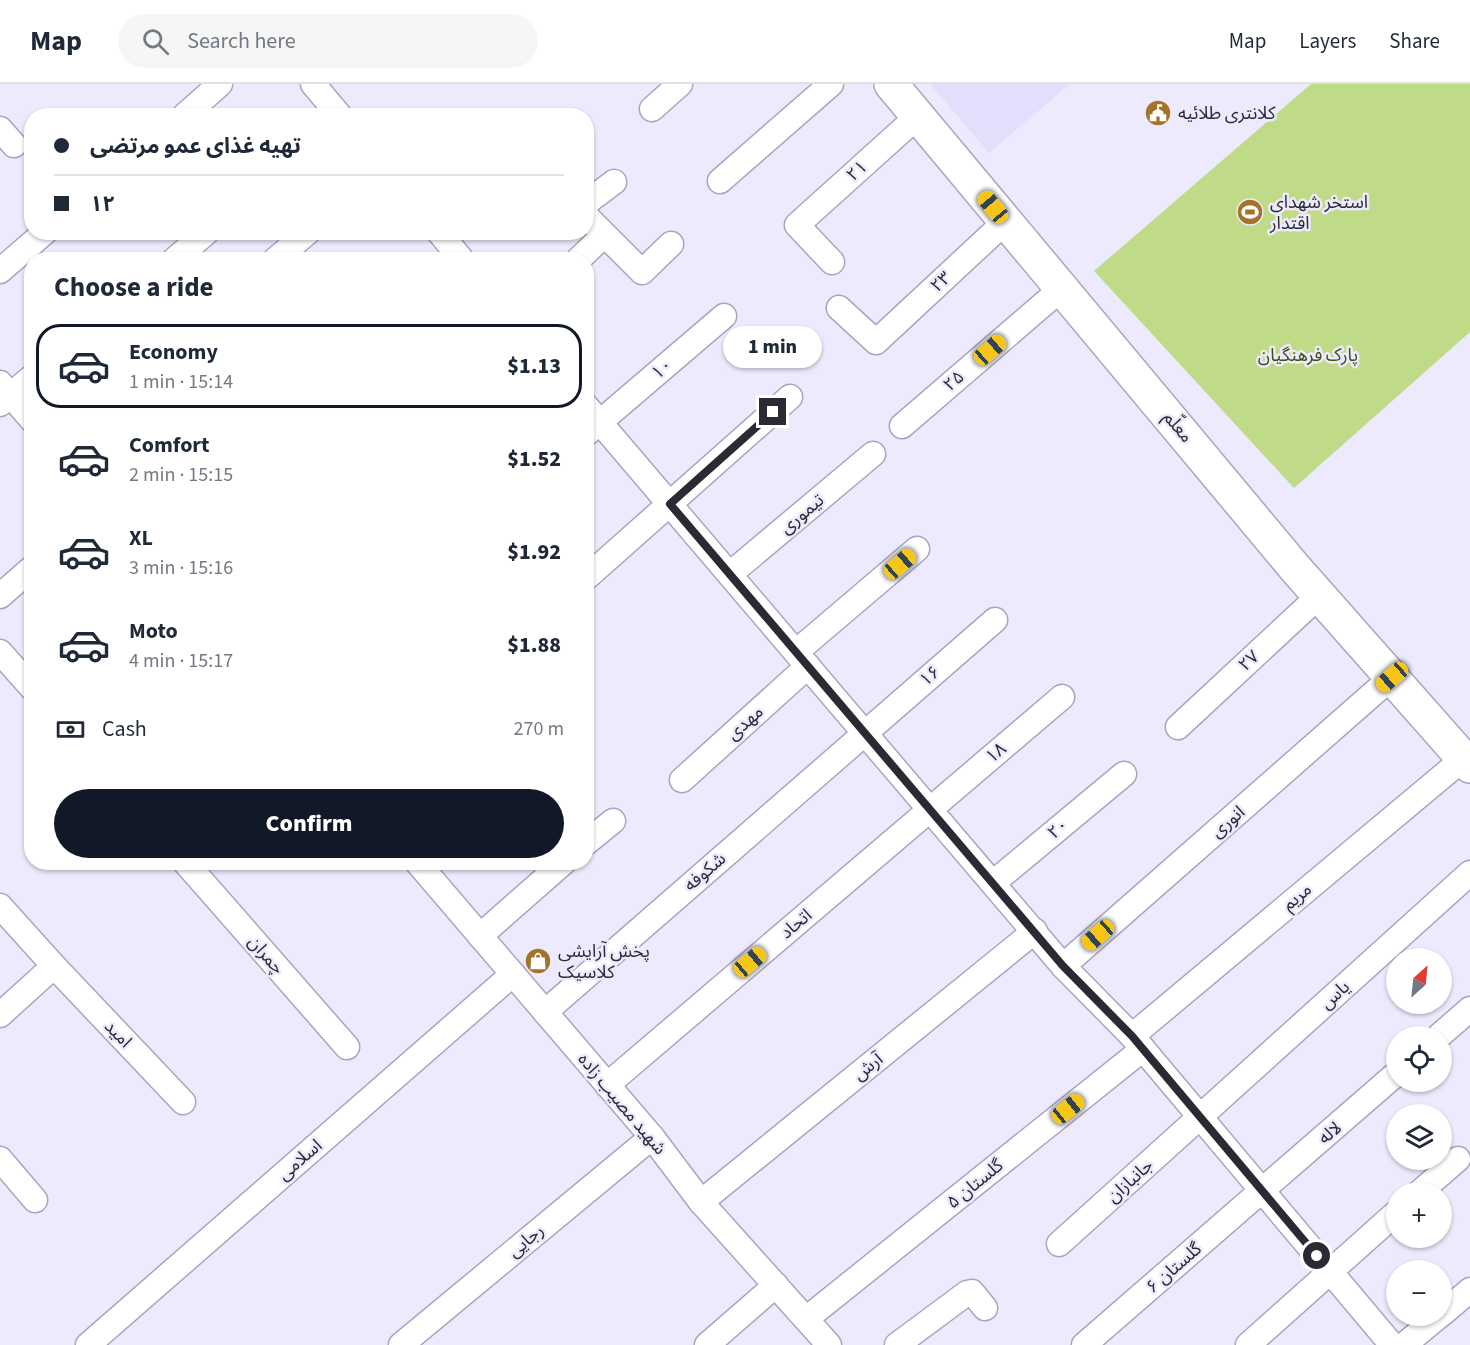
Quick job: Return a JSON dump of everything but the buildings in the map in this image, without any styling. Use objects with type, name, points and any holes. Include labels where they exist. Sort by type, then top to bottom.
[{"type":"street","points":[[193,108],[220,84]]},
{"type":"street","points":[[313,84],[333,108]]},
{"type":"street","points":[[652,109],[680,84]]},
{"type":"street","points":[[720,181],[831,84]]},
{"type":"street","name":"معلّم","points":[[891,84],[1320,595],[1467,762]]},
{"type":"street","name":"۲۱","points":[[832,262],[797,225],[918,116]]},
{"type":"street","points":[[594,197],[614,182]]},
{"type":"street","name":"۲۳","points":[[839,308],[876,342],[1005,222]]},
{"type":"street","points":[[594,225],[642,272],[671,244]]},
{"type":"street","points":[[587,252],[604,236]]},
{"type":"street","points":[[0,271],[36,240]]},
{"type":"street","points":[[183,252],[198,240]]},
{"type":"street","points":[[284,252],[299,240]]},
{"type":"street","points":[[446,240],[455,252]]},
{"type":"street","name":"۲۵","points":[[902,426],[1061,289]]},
{"type":"street","name":"۱۰","points":[[594,419],[724,316]]},
{"type":"street","points":[[24,382],[3,394],[24,413]]},
{"type":"street","points":[[594,571],[790,397]]},
{"type":"street","points":[[594,424],[670,504],[1063,966],[1137,1043],[1392,1345]]},
{"type":"street","name":"تیموری","points":[[730,574],[873,454]]},
{"type":"street","name":"مهدی","points":[[682,780],[802,659],[917,549]]},
{"type":"street","points":[[0,596],[24,575]]},
{"type":"street","name":"۲۷","points":[[1178,727],[1320,595]]},
{"type":"street","name":"۱۶","points":[[865,732],[995,620]]},
{"type":"street","points":[[0,652],[24,679]]},
{"type":"street","name":"انوری","points":[[1063,966],[1392,677]]},
{"type":"street","name":"۱۸","points":[[930,809],[1062,697]]},
{"type":"street","name":"شکوفه","points":[[545,1012],[865,732]]},
{"type":"street","name":"مریم","points":[[1137,1043],[1467,762]]},
{"type":"street","name":"۲۰","points":[[993,884],[1124,774]]},
{"type":"street","name":"اتحاد","points":[[607,1085],[930,809]]},
{"type":"street","points":[[594,836],[613,820]]},
{"type":"street","name":"چمران","points":[[192,870],[347,1047]]},
{"type":"street","name":"شهید مصیب زاده","points":[[424,870],[652,1137],[701,1202],[829,1345]]},
{"type":"street","points":[[480,936],[555,870]]},
{"type":"street","name":"یاس","points":[[1200,1117],[1470,873]]},
{"type":"street","name":"امید","points":[[0,906],[183,1102]]},
{"type":"street","name":"آرش","points":[[701,1202],[1035,932]]},
{"type":"street","points":[[0,1015],[54,966]]},
{"type":"street","name":"اسلامی","points":[[88,1345],[513,974]]},
{"type":"street","points":[[1450,1026],[1470,1009]]},
{"type":"street","name":"گلستان ۵","points":[[806,1319],[1137,1043]]},
{"type":"street","name":"لاله","points":[[1263,1192],[1386,1083]]},
{"type":"street","name":"جانبازان","points":[[1059,1244],[1200,1117]]},
{"type":"street","name":"رجایی","points":[[401,1345],[652,1137]]},
{"type":"street","points":[[0,1159],[35,1200]]},
{"type":"street","points":[[1432,1182],[1458,1159]]},
{"type":"street","name":"گلستان ۶","points":[[1084,1345],[1263,1192]]},
{"type":"street","points":[[1248,1345],[1386,1222]]},
{"type":"street","points":[[706,1345],[776,1286]]},
{"type":"street","points":[[1452,1305],[1470,1290]]},
{"type":"street","points":[[897,1345],[967,1293],[972,1292],[985,1308]]},
{"type":"street","points":[[1404,1345],[1427,1326]]},
{"type":"shaded area","points":[[930,84],[1070,84],[989,153]]},
{"type":"green space","name":"پارک فرهنگیان","points":[[1311,84],[1470,84],[1470,332],[1294,488],[1094,271]]},
{"type":"place","name":"کلانتری طلائیه","points":[[1158,113]]},
{"type":"place","name":"استخر شهدای اقتدار","points":[[1250,212]]},
{"type":"place","name":"پخش آرایشی کلاسیک","points":[[538,961]]},
{"type":"route","points":[[773,412],[670,504],[1063,966],[1132,1036],[1317,1256]]}]
